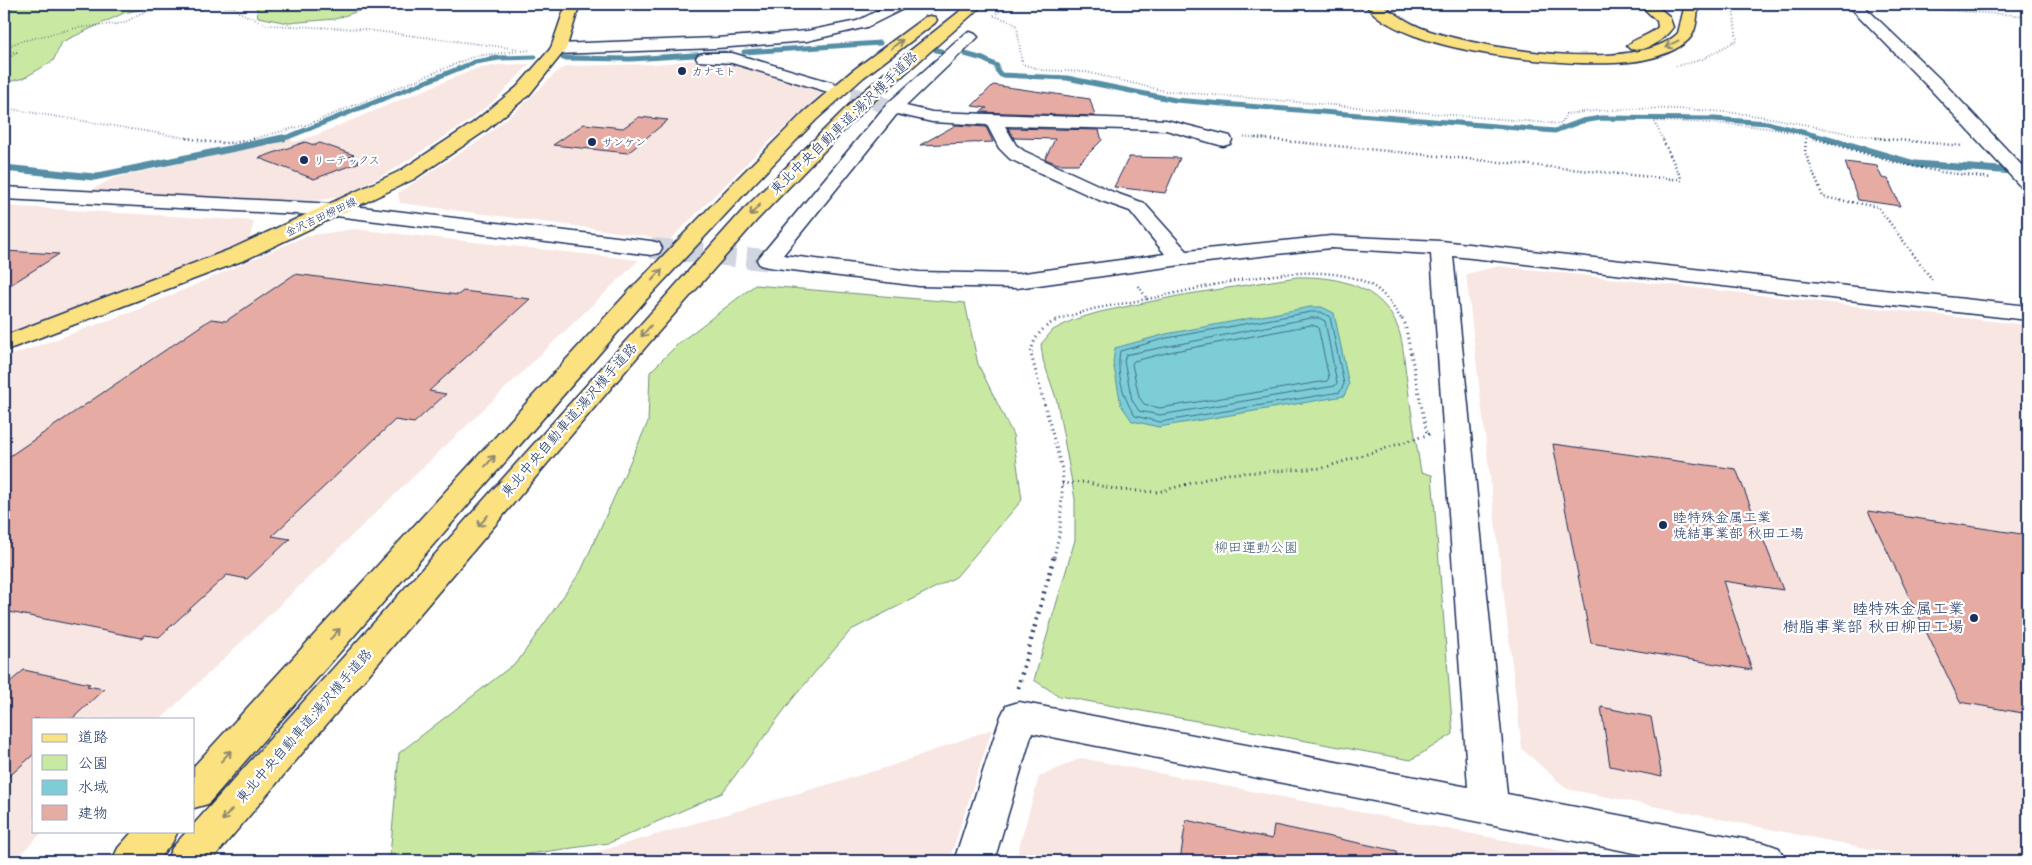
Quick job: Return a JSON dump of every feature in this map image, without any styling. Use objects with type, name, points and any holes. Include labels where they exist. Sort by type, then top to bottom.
[{"type":"main road","name":"金沢吉田柳田線","points":[[4,344],[238,254],[336,210],[407,175],[479,127],[522,91],[544,65],[560,56],[573,4]]},
{"type":"main road","points":[[1372,4],[1391,18],[1410,28],[1457,44],[1522,56],[1586,59],[1636,55],[1672,46],[1683,38],[1688,30],[1692,4]]},
{"type":"main road","points":[[1391,4],[1411,18],[1453,35],[1513,48],[1580,52],[1630,47],[1648,42],[1660,35],[1666,27],[1664,19],[1646,4]]},
{"type":"main road","name":"東北中央自動車道;湯沢横手道路","points":[[195,791],[637,296],[745,182],[810,116],[858,74],[944,9]]},
{"type":"main road","name":"東北中央自動車道;湯沢横手道路","points":[[186,861],[452,558],[672,300],[772,192],[889,77],[937,35],[986,10]]},
{"type":"main road","points":[[132,861],[157,832]]},
{"type":"street","points":[[560,56],[807,36],[862,24],[902,4]]},
{"type":"street","points":[[1855,4],[1937,86],[2023,178]]},
{"type":"street","points":[[970,37],[893,108],[768,260],[929,280],[1017,281],[1181,258],[1331,242],[1441,248],[2028,313]]},
{"type":"street","points":[[686,60],[732,58],[752,62],[828,87]]},
{"type":"street","points":[[893,108],[932,117],[993,119],[1016,122],[1166,125],[1223,140]]},
{"type":"street","points":[[993,119],[1008,148],[1017,156],[1106,196],[1137,207],[1181,258]]},
{"type":"street","points":[[4,193],[336,210],[650,248]]},
{"type":"street","points":[[1441,248],[1489,807]]},
{"type":"street","points":[[974,861],[1019,716],[1765,861]]},
{"type":"path","points":[[1855,4],[2028,16]]},
{"type":"path","points":[[4,48],[18,42],[76,28],[124,23],[141,13],[151,10],[216,5],[234,7],[239,12],[267,25],[339,28],[527,50],[560,56]]},
{"type":"path","points":[[986,10],[1010,21],[1016,26],[1022,64],[1042,70],[1086,72],[1165,91],[1561,124],[1566,114],[1589,111],[1628,108],[1680,110],[1764,117],[1849,135],[1997,149]]},
{"type":"path","points":[[4,108],[221,144],[236,144],[309,124],[475,56],[527,50]]},
{"type":"path","points":[[4,52],[18,52],[4,61]]},
{"type":"path","points":[[1223,140],[1236,136],[1682,180],[1654,122],[1727,123],[1763,127],[1806,136],[1893,162],[1941,172],[2023,178]]},
{"type":"path","points":[[1806,136],[1805,152],[1823,196],[1878,206],[1950,304]]},
{"type":"path","points":[[1125,266],[1147,299]]},
{"type":"path","points":[[1019,716],[1016,698],[1060,530],[1063,473],[1031,358],[1030,346],[1045,326],[1095,308],[1282,273],[1314,272],[1350,277],[1370,284],[1384,296],[1405,324],[1427,434]]},
{"type":"path","points":[[1062,484],[1084,482],[1119,490],[1158,492],[1226,474],[1323,468],[1427,434],[1457,432]]},
{"type":"shaded area","points":[[697,60],[727,61],[827,88],[757,153],[670,240],[400,203],[398,193],[483,138],[518,109],[559,70],[568,66],[657,64]]},
{"type":"shaded area","points":[[530,64],[495,100],[469,121],[391,171],[341,197],[312,201],[89,191],[114,178],[290,139],[294,142],[316,135],[475,69],[499,65]]},
{"type":"shaded area","points":[[4,206],[254,221],[249,241],[4,336]]},
{"type":"shaded area","points":[[354,229],[639,260],[162,718],[32,718],[32,832],[43,832],[13,861],[4,861],[4,358],[140,309],[306,236]]},
{"type":"shaded area","points":[[1499,266],[2028,325],[2028,861],[1931,861],[1567,789],[1522,749],[1466,274]]},
{"type":"shaded area","points":[[992,729],[949,861],[566,861],[888,767]]},
{"type":"shaded area","points":[[1081,758],[1612,861],[1015,861],[1039,777]]},
{"type":"green space","points":[[4,4],[166,4],[124,13],[62,42],[53,61],[24,78],[4,83]]},
{"type":"green space","points":[[256,4],[379,4],[335,19],[288,23],[258,17]]},
{"type":"green space","name":"柳田運動公園","points":[[1297,277],[1312,277],[1343,282],[1357,286],[1370,293],[1391,314],[1402,341],[1421,472],[1432,475],[1453,734],[1411,760],[1059,696],[1034,680],[1075,540],[1075,499],[1057,401],[1043,360],[1041,344],[1053,330],[1073,320],[1100,312],[1183,295]]},
{"type":"green space","points":[[755,285],[965,303],[978,364],[1013,435],[1022,500],[956,577],[851,630],[794,697],[722,793],[609,843],[477,861],[414,861],[390,856],[399,753],[518,661],[581,571],[648,422],[650,372],[679,343]]},
{"type":"water","points":[[1310,307],[1322,307],[1334,313],[1349,385],[1344,396],[1159,427],[1132,421],[1121,405],[1113,362],[1115,348],[1166,334]]},
{"type":"building","points":[[993,85],[1090,99],[1095,116],[980,112],[987,108],[972,106]]},
{"type":"building","points":[[639,117],[668,120],[628,153],[553,145],[584,124],[623,128]]},
{"type":"building","points":[[956,125],[986,127],[993,142],[920,145]]},
{"type":"building","points":[[1008,128],[1099,130],[1102,140],[1078,164],[1058,164],[1045,159],[1055,139],[1014,138]]},
{"type":"building","name":"リーテックス","points":[[305,142],[314,145],[320,143],[354,155],[349,157],[360,162],[314,179],[259,158]]},
{"type":"building","points":[[1129,157],[1180,158],[1165,193],[1114,187]]},
{"type":"building","points":[[1845,162],[1877,166],[1882,178],[1888,179],[1900,206],[1858,200]]},
{"type":"building","points":[[4,251],[59,254],[4,289]]},
{"type":"building","points":[[295,274],[458,295],[463,291],[530,299],[429,391],[446,394],[414,423],[395,420],[272,536],[290,539],[247,579],[227,575],[159,637],[145,635],[141,638],[4,611],[4,460],[211,319],[226,321]]},
{"type":"building","name":"睦特殊金属工業 焼結事業部 秋田工場","points":[[1553,444],[1736,469],[1783,590],[1723,581],[1752,670],[1591,643]]},
{"type":"building","name":"睦特殊金属工業 樹脂事業部 秋田柳田工場","points":[[1868,511],[2028,535],[2028,714],[1960,702]]},
{"type":"building","points":[[24,670],[90,684],[87,686],[104,689],[73,718],[32,718],[32,756],[4,781],[4,687]]},
{"type":"building","points":[[1601,707],[1651,717],[1662,777],[1610,766]]},
{"type":"building","points":[[1186,820],[1272,839],[1274,825],[1397,851],[1396,861],[1180,861]]},
{"type":"waterway","points":[[744,52],[880,43]]},
{"type":"waterway","points":[[936,50],[941,51]]},
{"type":"waterway","points":[[563,58],[631,59],[725,53]]},
{"type":"waterway","points":[[965,54],[983,59],[997,66],[997,70],[1001,75],[1067,78],[1175,100],[1555,131],[1582,121],[1601,118],[1714,119],[1767,123],[1829,139]]},
{"type":"waterway","points":[[277,139],[288,137],[475,62],[499,58],[535,57]]},
{"type":"waterway","points":[[4,168],[94,177],[283,138]]},
{"type":"waterway","points":[[1825,138],[1915,164],[2028,172]]},
{"type":"tunnel","points":[[828,87],[893,108]]},
{"type":"tunnel","points":[[651,248],[768,260]]},
{"type":"place","name":"カナモト","points":[[682,71]]},
{"type":"place","name":"サンケン","points":[[592,142]]},
{"type":"place","name":"リーテックス","points":[[304,160]]},
{"type":"place","name":"睦特殊金属工業 焼結事業部 秋田工場","points":[[1663,525]]},
{"type":"place","name":"睦特殊金属工業 樹脂事業部 秋田柳田工場","points":[[1974,618]]}]
